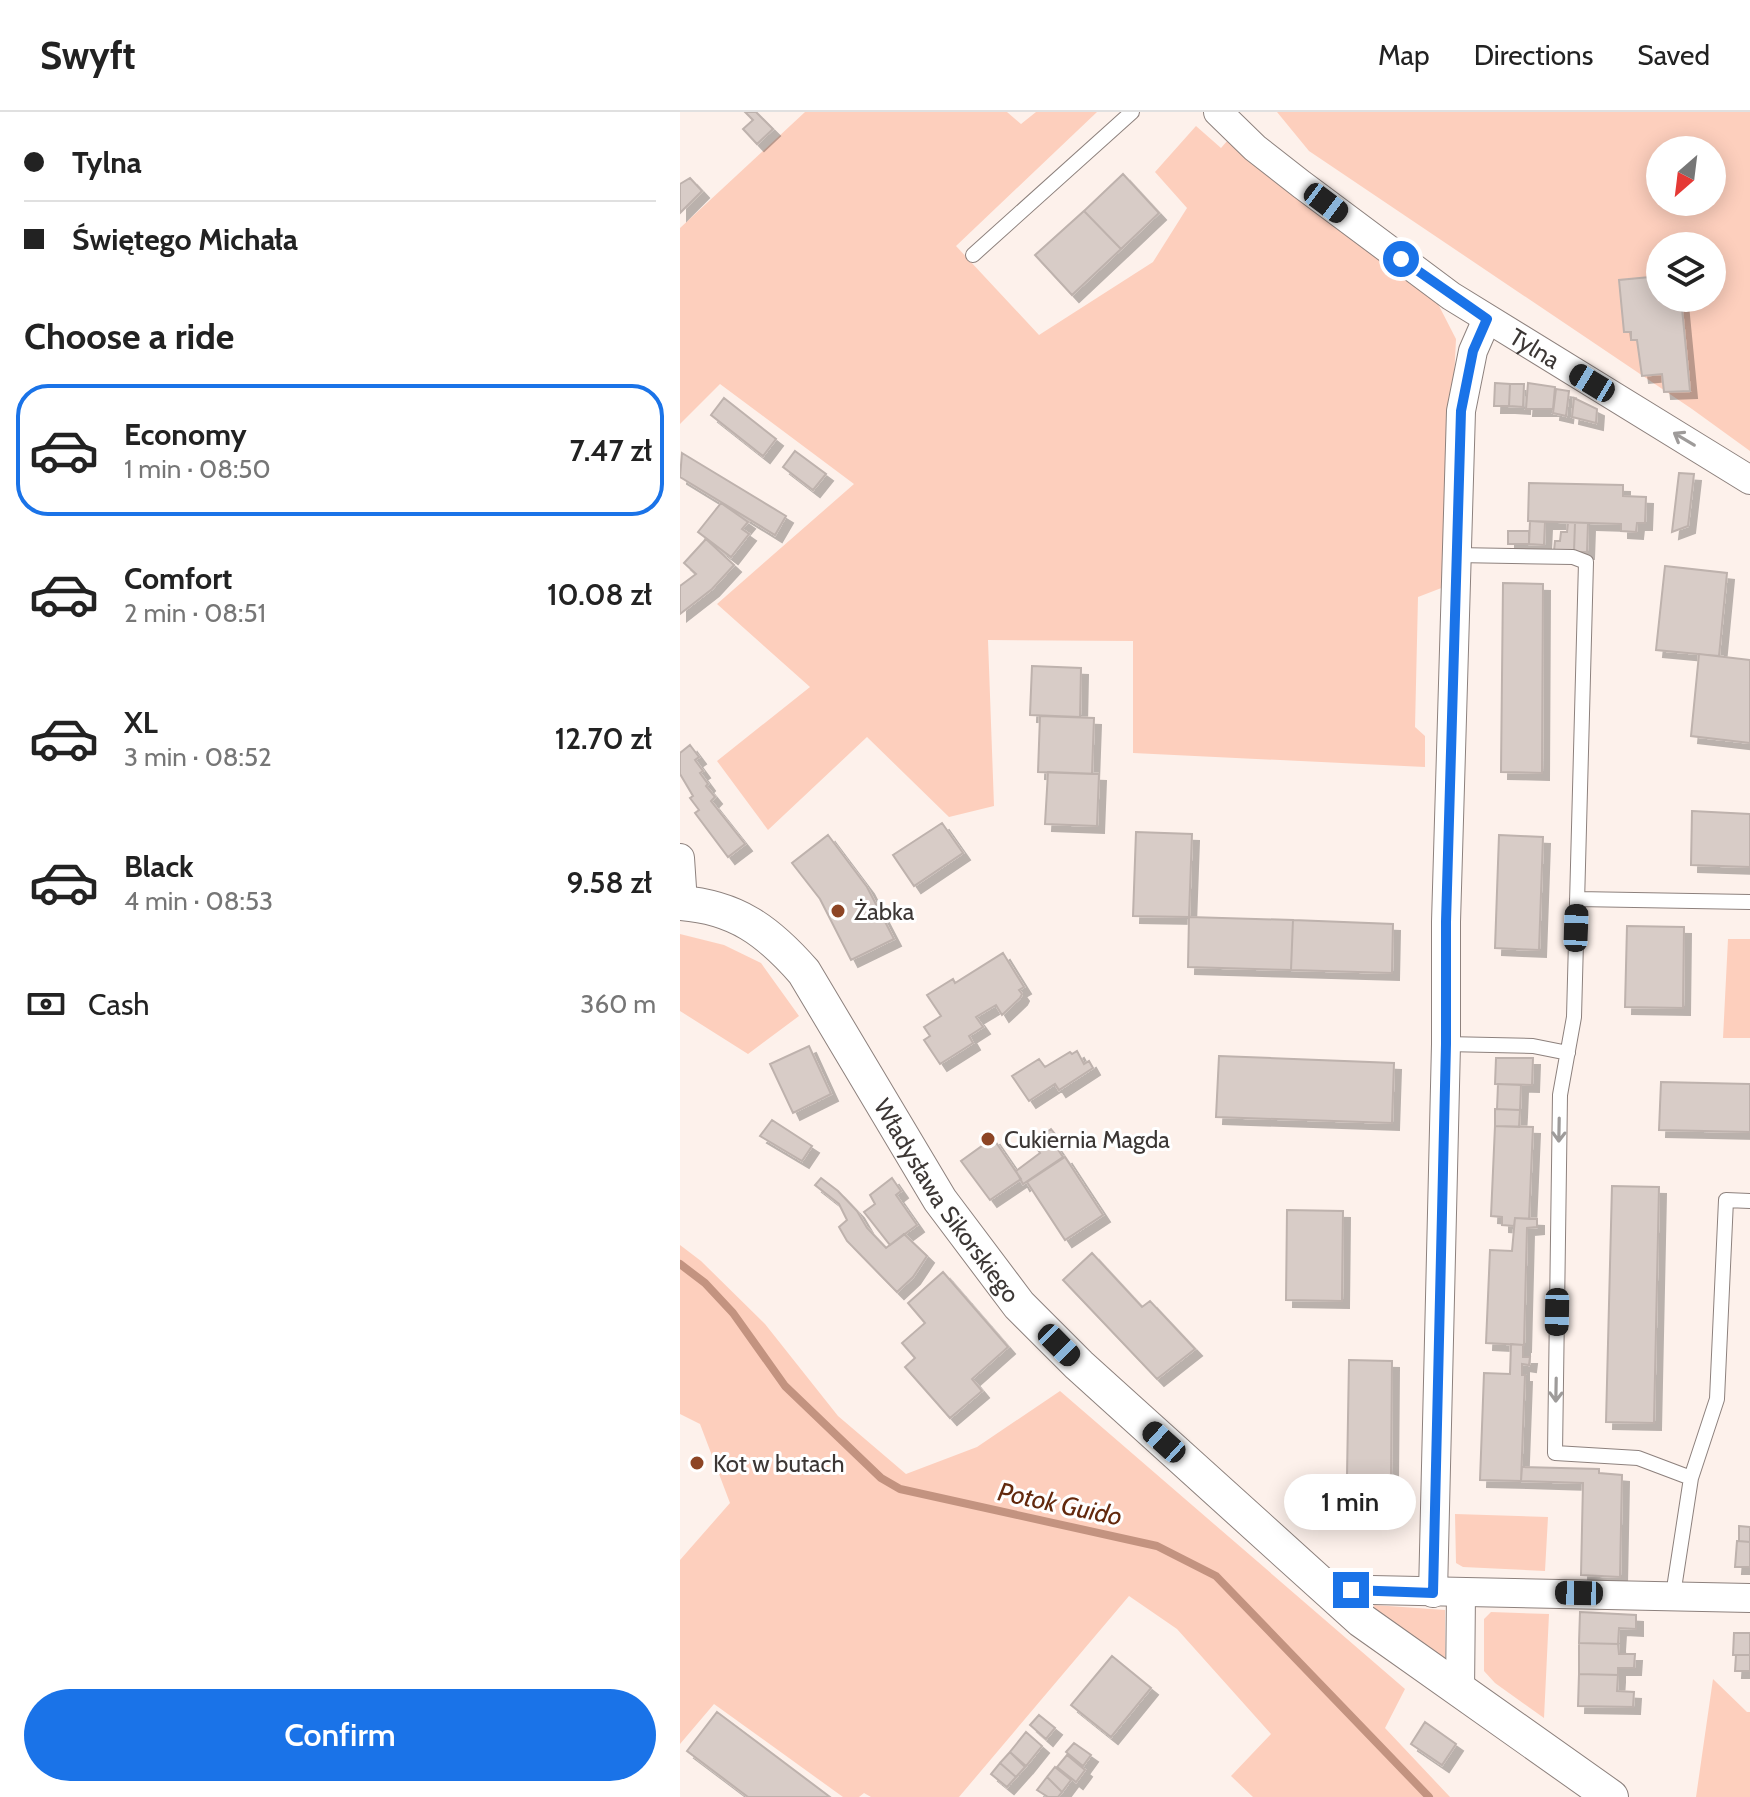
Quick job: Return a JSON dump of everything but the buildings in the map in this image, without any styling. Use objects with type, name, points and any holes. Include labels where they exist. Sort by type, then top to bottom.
[{"type":"street","name":"Tylna","points":[[1218,112],[1255,148],[1301,184],[1487,319],[1750,480]]},
{"type":"street","points":[[1460,1691],[1447,1593],[1446,922],[1463,397],[1473,351],[1487,319]]},
{"type":"street","points":[[680,858],[682,903]]},
{"type":"street","name":"Władysława Sikorskiego","points":[[682,903],[709,906],[736,916],[778,942],[804,972],[940,1200],[1019,1305],[1079,1365],[1324,1589],[1389,1642],[1611,1797]]},
{"type":"street","points":[[1324,1589],[1750,1598]]},
{"type":"lane","points":[[973,255],[1132,112]]},
{"type":"lane","points":[[1456,555],[1573,557],[1586,562],[1574,1017],[1560,1095],[1555,1453],[1638,1458],[1691,1478]]},
{"type":"lane","points":[[1577,899],[1750,902]]},
{"type":"lane","points":[[1446,1044],[1533,1046],[1568,1053]]},
{"type":"lane","points":[[1673,1595],[1691,1478],[1717,1399],[1726,1200],[1750,1201]]},
{"type":"shaded area","points":[[805,112],[1007,112],[1021,124],[1036,112],[1097,112],[956,246],[1039,335],[1153,262],[1187,208],[1155,172],[1196,126],[1221,148],[1228,140],[1437,302],[1456,339],[1444,587],[1418,597],[1415,727],[1425,736],[1425,767],[1133,753],[1133,641],[988,640],[994,806],[949,817],[867,737],[768,830],[717,761],[810,687],[717,604],[854,484],[720,384],[680,424],[680,228]]},
{"type":"shaded area","points":[[1277,112],[1750,112],[1750,451],[1309,151]]},
{"type":"shaded area","points":[[680,934],[724,945],[761,963],[799,1016],[748,1054],[680,1011]]},
{"type":"shaded area","points":[[1728,939],[1750,939],[1750,1038],[1723,1038]]},
{"type":"shaded area","points":[[680,1245],[701,1261],[765,1324],[838,1416],[906,1474],[977,1447],[1060,1391],[1405,1689],[1385,1728],[1450,1797],[1253,1797],[1231,1776],[1271,1734],[1177,1629],[1129,1596],[959,1797],[871,1797],[864,1793],[859,1797],[843,1797],[714,1704],[680,1744],[680,1560],[730,1503],[700,1424],[680,1414]]},
{"type":"shaded area","points":[[1455,1514],[1548,1517],[1545,1571],[1463,1567],[1456,1563]]},
{"type":"shaded area","points":[[1374,1605],[1445,1610],[1445,1658],[1440,1659],[1375,1613]]},
{"type":"shaded area","points":[[1491,1612],[1549,1614],[1544,1718],[1495,1683],[1484,1671],[1484,1619]]},
{"type":"shaded area","points":[[1713,1679],[1750,1712],[1750,1797],[1696,1797]]},
{"type":"waterway","name":"Potok Guido","points":[[680,1264],[705,1283],[733,1313],[785,1386],[881,1478],[900,1489],[1157,1546],[1216,1576],[1429,1797]]},
{"type":"place","name":"Żabka","points":[[838,911]]},
{"type":"place","name":"Cukiernia Magda","points":[[988,1139]]},
{"type":"place","name":"Kot w butach","points":[[697,1463]]},
{"type":"route","points":[[1351,1590],[1433,1593],[1446,922],[1461,411],[1473,351],[1487,319],[1401,259]]}]
